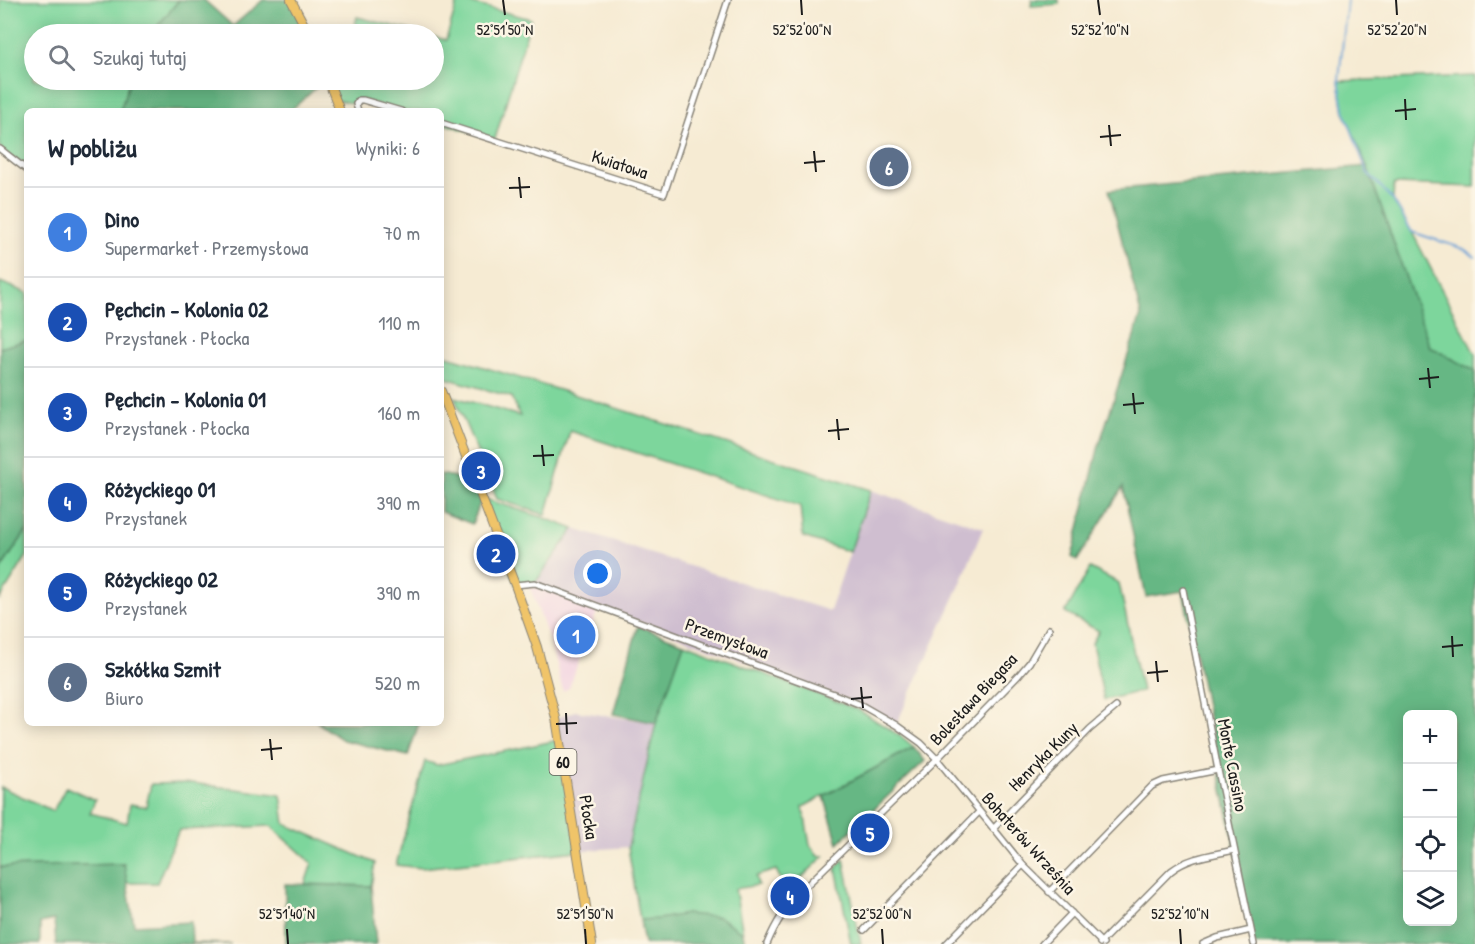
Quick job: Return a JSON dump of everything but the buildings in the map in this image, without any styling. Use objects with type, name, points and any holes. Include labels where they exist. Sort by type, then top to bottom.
[{"type":"main road","points":[[291,0],[304,24]]},
{"type":"main road","points":[[332,90],[339,108]]},
{"type":"main road","name":"Płocka","points":[[444,399],[537,647],[556,718],[592,944]]},
{"type":"street","name":"Kwiatowa","points":[[444,124],[664,194],[728,0]]},
{"type":"street","points":[[357,108],[356,104],[359,100],[390,108]]},
{"type":"street","points":[[0,149],[24,168]]},
{"type":"street","name":"Przemysłowa","points":[[515,585],[535,583],[861,705],[896,725],[921,743],[937,759]]},
{"type":"street","name":"Monte Cassino","points":[[1183,591],[1254,944]]},
{"type":"street","name":"Bolesława Biegasa","points":[[767,944],[784,910],[1018,676],[1029,663],[1049,629]]},
{"type":"street","name":"Henryka Kuny","points":[[993,829],[1090,729],[1116,707]]},
{"type":"street","name":"Bohaterów Września","points":[[937,759],[1023,865],[1101,943]]},
{"type":"street","points":[[1050,892],[1152,786],[1163,781],[1218,770]]},
{"type":"street","points":[[864,930],[979,812]]},
{"type":"street","points":[[1101,943],[1180,863],[1234,850]]},
{"type":"street","points":[[946,944],[1023,865]]},
{"type":"street","points":[[1042,944],[1072,913]]},
{"type":"street","points":[[1203,944],[1216,938],[1251,930]]},
{"type":"shaded area","points":[[871,490],[983,528],[960,585],[896,725],[861,705],[535,583],[574,529],[830,611]]},
{"type":"shaded area","points":[[535,583],[599,606],[569,688],[563,691],[550,642],[530,587]]},
{"type":"shaded area","points":[[575,711],[656,723],[628,847],[577,851],[556,718]]},
{"type":"green space","points":[[0,0],[179,0],[159,24],[24,24],[24,90],[127,90],[121,108],[24,108],[24,168],[0,149]]},
{"type":"green space","points":[[179,0],[204,0],[231,24],[159,24]]},
{"type":"green space","points":[[263,0],[291,0],[304,24],[235,24]]},
{"type":"green space","points":[[458,0],[531,19],[495,139],[444,124],[444,108],[390,108],[363,100],[356,104],[336,100],[332,90],[444,90],[444,40],[446,40]]},
{"type":"green space","points":[[1032,0],[1059,0],[1059,4],[1031,6]]},
{"type":"green space","points":[[357,17],[385,24],[355,24]]},
{"type":"green space","points":[[1475,76],[1475,187],[1394,184],[1393,200],[1475,354],[1475,371],[1430,347],[1367,166],[1344,112],[1339,81]]},
{"type":"green space","points":[[127,90],[314,90],[293,108],[121,108]]},
{"type":"green space","points":[[1367,166],[1430,347],[1475,371],[1475,944],[1254,944],[1183,591],[1146,597],[1123,487],[1077,561],[1072,557],[1099,445],[1141,315],[1109,190]]},
{"type":"green space","points":[[0,282],[24,292],[24,341],[0,348]]},
{"type":"green space","points":[[24,341],[24,534],[0,570],[0,348]]},
{"type":"green space","points":[[444,355],[871,490],[850,552],[803,537],[800,506],[570,431],[546,515],[497,499],[454,397],[520,416],[511,397],[446,378]]},
{"type":"green space","points":[[444,475],[476,482],[482,498],[472,524],[444,513]]},
{"type":"green space","points":[[482,498],[574,529],[535,583],[515,585]]},
{"type":"green space","points":[[24,534],[24,561],[0,599],[0,570]]},
{"type":"green space","points":[[1090,568],[1119,583],[1142,691],[1104,700],[1092,643],[1099,631],[1065,613]]},
{"type":"green space","points":[[638,626],[684,643],[656,723],[613,714]]},
{"type":"green space","points":[[684,643],[859,710],[914,747],[803,807],[810,845],[818,856],[824,856],[787,892],[776,870],[756,876],[758,885],[735,889],[743,933],[719,917],[640,920],[628,847],[656,723]]},
{"type":"green space","points":[[322,726],[418,726],[408,756],[343,740]]},
{"type":"green space","points":[[559,740],[577,851],[421,868],[396,865],[425,761],[437,765]]},
{"type":"green space","points":[[914,747],[925,761],[838,843],[824,796]]},
{"type":"green space","points":[[191,783],[281,795],[285,824],[375,863],[371,886],[305,884],[312,863],[271,826],[179,830],[157,883],[127,883],[124,864],[0,867],[1,787],[53,811],[66,787],[95,800],[90,813],[127,823],[130,804],[146,807],[151,784]]},
{"type":"green space","points":[[844,859],[861,944],[851,944],[836,868]]},
{"type":"green space","points":[[124,864],[134,925],[191,922],[192,943],[231,944],[56,944],[54,920],[40,923],[40,944],[0,944],[0,867]]},
{"type":"green space","points":[[285,884],[371,886],[376,944],[286,944]]},
{"type":"green space","points":[[686,914],[719,917],[743,933],[745,944],[644,944],[640,920]]},
{"type":"waterway","points":[[1347,0],[1339,80],[1344,110],[1367,172],[1393,200],[1412,232],[1464,249],[1475,257]]},
{"type":"place","name":"Szkółka Szmit","points":[[889,167]]},
{"type":"place","name":"Pęchcin - Kolonia 01","points":[[481,471]]},
{"type":"place","name":"Pęchcin - Kolonia 02","points":[[496,554]]},
{"type":"place","name":"Dino","points":[[576,635]]},
{"type":"place","name":"Różyckiego 02","points":[[870,833]]},
{"type":"place","name":"Różyckiego 01","points":[[790,896]]}]
